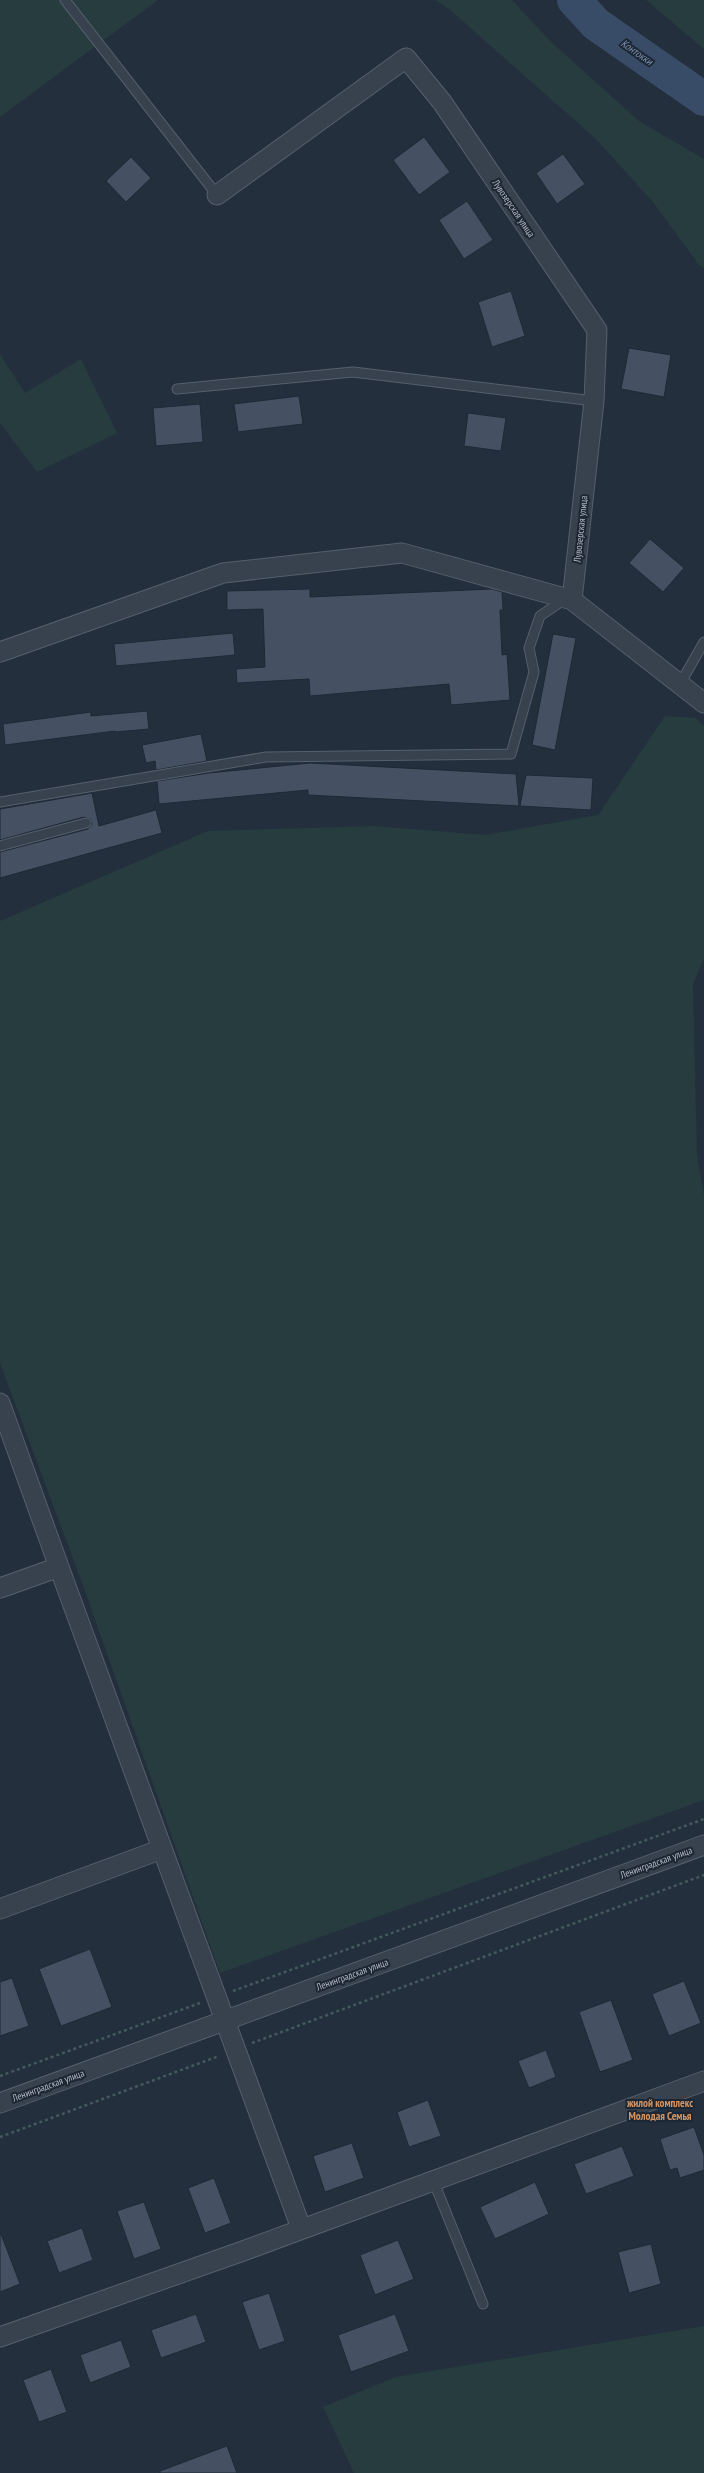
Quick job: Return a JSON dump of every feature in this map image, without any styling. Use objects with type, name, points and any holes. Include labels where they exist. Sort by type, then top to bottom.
[{"type":"street","name":"Лувозерская улица","points":[[217,195],[406,58],[442,102],[597,330],[594,401],[569,599]]},
{"type":"street","points":[[0,652],[223,573],[402,553],[569,599],[704,703]]},
{"type":"street","points":[[0,1403],[301,2228]]},
{"type":"street","points":[[0,1588],[59,1567]]},
{"type":"street","name":"Ленинградская улица","points":[[0,2103],[704,1845]]},
{"type":"street","points":[[0,1909],[162,1849]]},
{"type":"street","points":[[0,2337],[704,2081]]},
{"type":"lane","points":[[65,0],[217,195]]},
{"type":"lane","points":[[177,389],[353,372],[594,401]]},
{"type":"lane","points":[[0,802],[266,757],[511,754],[534,672],[529,648],[540,616],[569,599]]},
{"type":"lane","points":[[680,684],[704,642]]},
{"type":"lane","points":[[0,846],[86,823]]},
{"type":"lane","points":[[433,2180],[483,2304]]},
{"type":"path","points":[[0,2076],[704,1819]]},
{"type":"path","points":[[0,2137],[704,1876]]},
{"type":"green space","points":[[0,0],[158,0],[0,117]]},
{"type":"green space","points":[[435,0],[512,0],[550,41],[639,121],[704,159],[704,268],[699,265],[653,202],[595,138],[449,9]]},
{"type":"green space","points":[[646,0],[704,0],[704,49]]},
{"type":"green space","points":[[0,354],[25,393],[81,359],[117,433],[37,472],[0,423]]},
{"type":"green space","points":[[665,716],[695,718],[704,726],[704,958],[693,984],[697,1155],[704,1196],[704,1800],[220,1973],[81,1580],[0,1363],[0,921],[208,831],[375,826],[485,835],[598,815]]},
{"type":"green space","points":[[704,2326],[704,2473],[354,2473],[323,2407],[396,2377]]},
{"type":"building","points":[[424,137],[450,172],[419,195],[393,160]]},
{"type":"building","points":[[563,154],[585,184],[557,204],[536,173]]},
{"type":"building","points":[[131,157],[151,178],[126,202],[106,181]]},
{"type":"building","points":[[467,201],[493,240],[464,259],[439,220]]},
{"type":"building","points":[[511,291],[525,336],[492,347],[478,302]]},
{"type":"building","points":[[629,348],[671,355],[664,397],[621,389]]},
{"type":"building","points":[[299,396],[303,424],[238,432],[234,404]]},
{"type":"building","points":[[200,404],[203,442],[156,446],[153,408]]},
{"type":"building","points":[[468,413],[506,418],[501,451],[464,446]]},
{"type":"building","points":[[650,539],[684,568],[663,592],[629,563]]},
{"type":"building","points":[[310,589],[310,597],[492,589],[502,592],[503,610],[500,610],[502,655],[507,654],[510,700],[451,705],[449,684],[310,696],[309,679],[237,683],[236,669],[265,667],[263,609],[227,610],[227,591]]},
{"type":"building","points":[[233,633],[235,655],[116,666],[114,644]]},
{"type":"building","points":[[553,634],[576,638],[555,750],[532,745]]},
{"type":"building","points":[[147,711],[149,729],[115,731],[5,745],[3,724],[91,712],[91,716]]},
{"type":"building","points":[[201,734],[207,761],[156,770],[155,761],[146,763],[142,745]]},
{"type":"building","points":[[310,763],[516,774],[519,806],[308,795],[308,790],[159,804],[157,781],[209,773]]},
{"type":"building","points":[[526,775],[593,778],[591,810],[520,806]]},
{"type":"building","points":[[92,793],[99,826],[156,810],[162,833],[0,878],[0,852],[88,829],[92,824],[90,819],[84,817],[0,840],[0,809]]},
{"type":"building","points":[[90,1949],[112,2007],[61,2026],[39,1969]]},
{"type":"building","points":[[12,1978],[29,2026],[0,2036],[0,1982]]},
{"type":"building","points":[[684,1981],[701,2023],[669,2036],[652,1994]]},
{"type":"building","points":[[611,2000],[633,2060],[600,2072],[579,2012]]},
{"type":"building","points":[[546,2050],[556,2077],[529,2088],[518,2061]]},
{"type":"building","points":[[428,2100],[441,2136],[409,2147],[397,2112]]},
{"type":"building","points":[[694,2127],[704,2155],[704,2170],[680,2178],[677,2168],[670,2170],[660,2139]]},
{"type":"building","points":[[352,2143],[364,2178],[325,2192],[313,2156]]},
{"type":"building","points":[[622,2146],[634,2176],[586,2194],[574,2164]]},
{"type":"building","points":[[214,2178],[231,2223],[205,2233],[188,2188]]},
{"type":"building","points":[[535,2182],[549,2214],[495,2239],[480,2207]]},
{"type":"building","points":[[144,2202],[161,2249],[134,2259],[117,2211]]},
{"type":"building","points":[[82,2228],[93,2260],[59,2273],[47,2241]]},
{"type":"building","points":[[1,2234],[20,2284],[0,2292],[0,2235]]},
{"type":"building","points":[[398,2240],[414,2279],[375,2295],[360,2255]]},
{"type":"building","points":[[651,2244],[661,2284],[629,2293],[618,2252]]},
{"type":"building","points":[[269,2293],[285,2341],[259,2350],[242,2302]]},
{"type":"building","points":[[196,2314],[206,2342],[161,2358],[151,2330]]},
{"type":"building","points":[[395,2314],[409,2351],[351,2372],[338,2335]]},
{"type":"building","points":[[121,2340],[131,2367],[90,2383],[80,2355]]},
{"type":"building","points":[[51,2369],[67,2412],[39,2422],[23,2380]]},
{"type":"building","points":[[227,2446],[237,2473],[160,2473],[160,2471]]},
{"type":"waterway","name":"Контокки","points":[[574,0],[596,24],[704,99]]},
{"type":"district","name":"жилой комплекс Молодая Семья","points":[[660,2109]]}]
